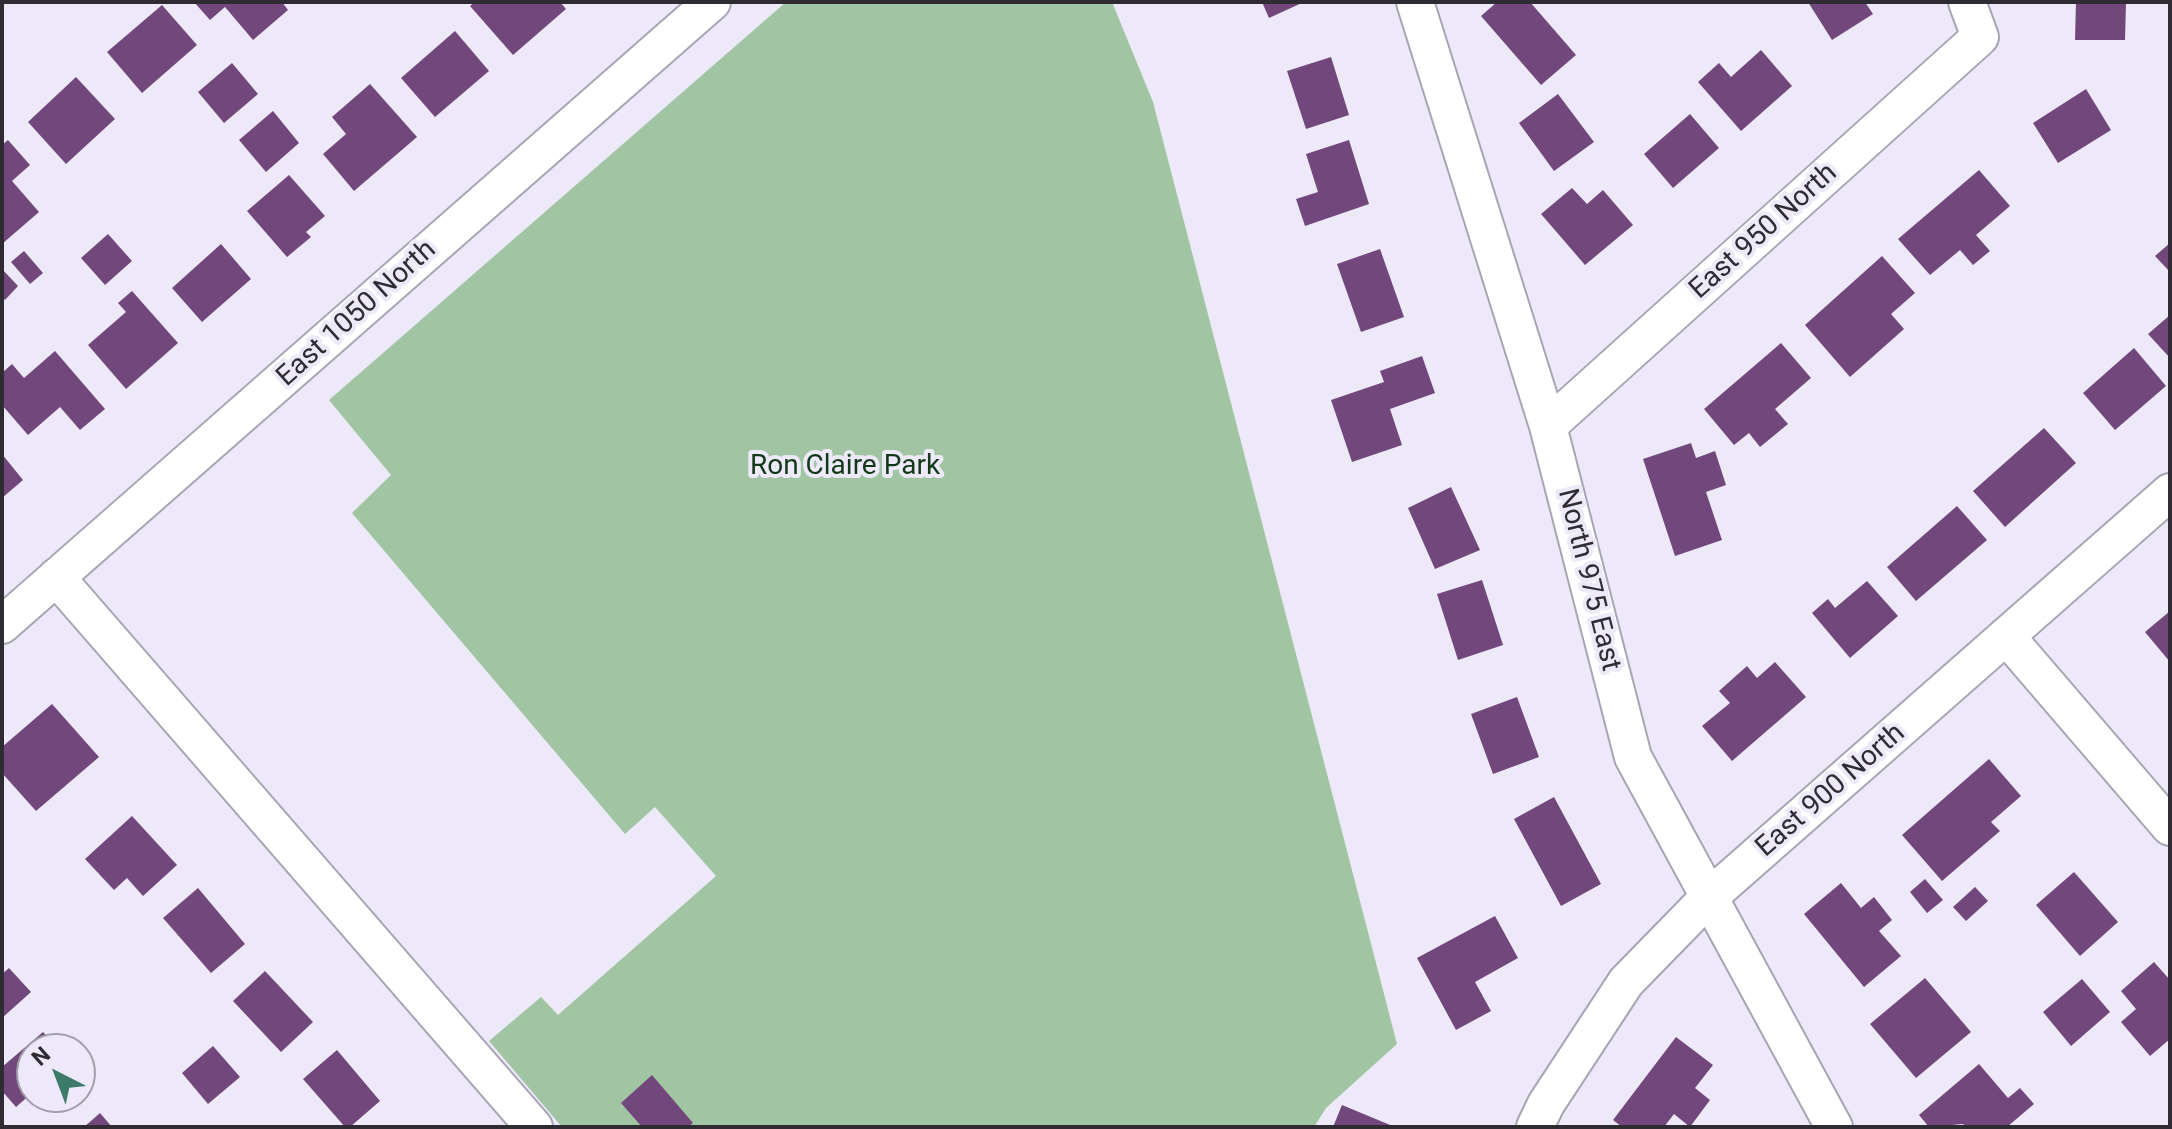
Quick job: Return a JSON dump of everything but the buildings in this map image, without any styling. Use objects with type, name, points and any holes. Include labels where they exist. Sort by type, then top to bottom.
[{"type":"street","name":"East 1050 North","points":[[2,625],[712,2]]},
{"type":"street","name":"North 975 East","points":[[1415,2],[1548,426],[1633,757],[1707,899],[1834,1127]]},
{"type":"street","name":"East 950 North","points":[[1548,426],[1980,37],[1967,2]]},
{"type":"street","name":"East 900 North","points":[[1535,1127],[1546,1104],[1626,982],[1707,899],[2170,492]]},
{"type":"street","points":[[56,577],[534,1127]]},
{"type":"street","points":[[2006,636],[2170,827]]},
{"type":"green space","name":"Ron Claire Park","points":[[786,2],[1112,2],[1153,102],[1397,1044],[1326,1108],[1314,1127],[562,1127],[489,1041],[541,997],[558,1015],[716,876],[655,807],[625,834],[352,513],[391,475],[329,400]]}]
